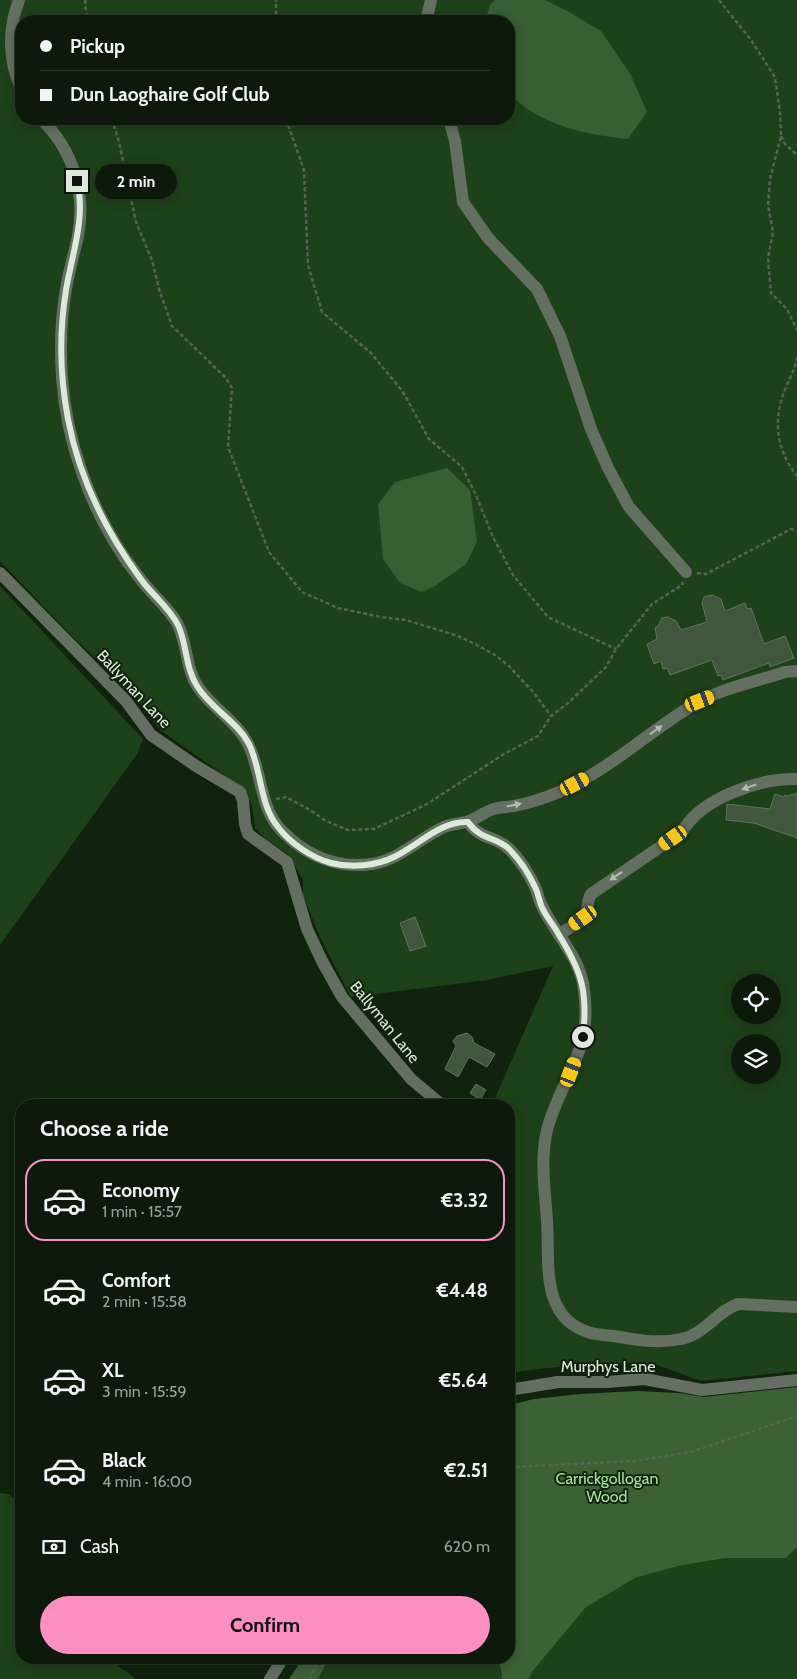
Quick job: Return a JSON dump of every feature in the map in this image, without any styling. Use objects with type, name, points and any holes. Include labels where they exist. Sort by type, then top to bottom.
[{"type":"street","points":[[15,15],[19,0]]},
{"type":"street","points":[[427,15],[431,0]]},
{"type":"street","points":[[15,16],[11,33],[12,58],[15,68]]},
{"type":"street","points":[[48,125],[65,148],[75,170],[80,192],[78,234],[66,292],[61,334],[62,380],[68,421],[88,491],[110,533],[144,584],[177,623],[182,635],[190,672],[197,686],[209,703],[241,731],[250,746],[265,801],[277,826],[294,843],[311,854],[331,863],[352,865],[374,864],[394,857],[443,828],[459,821],[468,822],[480,814],[494,809],[513,806],[559,792],[598,771],[700,701],[785,672],[797,671]]},
{"type":"street","points":[[451,125],[463,202],[488,238],[537,290],[560,336],[579,388],[591,429],[608,468],[629,507],[686,572]]},
{"type":"street","name":"Ballyman Lane","points":[[0,573],[126,701],[151,735],[196,766],[240,792],[248,834],[287,862],[307,929],[342,997],[411,1079],[435,1099]]},
{"type":"street","points":[[560,935],[583,918],[591,894],[682,832],[692,818],[710,804],[736,791],[758,784],[782,779],[797,779]]},
{"type":"street","points":[[468,822],[473,828],[487,838],[502,844],[514,855],[535,886],[541,906],[573,958],[584,989],[585,1018],[583,1037],[547,1131],[544,1156],[550,1288],[555,1303],[565,1318],[577,1327],[591,1333],[648,1342],[665,1342],[684,1339],[700,1331],[730,1307],[738,1304],[797,1306]]},
{"type":"street","name":"Murphys Lane","points":[[515,1389],[558,1382],[607,1382],[645,1379],[702,1390],[797,1380]]},
{"type":"street","points":[[270,1679],[279,1664]]},
{"type":"path","points":[[85,0],[86,15]]},
{"type":"path","points":[[276,0],[276,15]]},
{"type":"path","points":[[719,0],[751,40],[775,77],[780,112],[780,136],[770,179],[768,205],[773,232],[768,258],[771,293],[787,309],[797,330]]},
{"type":"path","points":[[114,125],[120,142],[136,222],[152,260],[159,289],[172,326],[220,372],[232,388],[228,447],[245,495],[269,552],[302,592],[338,608],[406,620],[458,636],[495,655],[509,666],[534,693],[551,716]]},
{"type":"path","points":[[288,125],[304,170],[308,265],[322,312],[371,354],[403,392],[429,439],[462,467],[476,495],[493,538],[513,575],[548,616],[616,649]]},
{"type":"path","points":[[780,136],[785,144],[797,155]]},
{"type":"path","points":[[797,357],[794,372],[779,409],[777,434],[784,453],[797,476]]},
{"type":"path","points":[[265,801],[286,797],[326,821],[348,830],[374,829],[427,804],[497,758],[538,736],[551,716],[568,704],[606,667],[616,649],[652,604],[682,585],[686,572],[706,574],[791,529],[797,531]]},
{"type":"path","points":[[515,1467],[635,1461],[691,1452],[797,1416]]},
{"type":"path","points":[[310,1679],[316,1664]]},
{"type":"shaded area","points":[[0,0],[797,0],[797,1371],[701,1381],[655,1364],[623,1363],[567,1366],[515,1372],[515,1099],[495,1099],[553,966],[487,980],[351,997],[322,941],[303,896],[303,880],[287,853],[267,841],[255,828],[252,806],[244,789],[160,730],[135,696],[69,633],[0,561]]},
{"type":"shaded area","points":[[495,0],[545,0],[601,31],[631,75],[647,112],[628,139],[596,135],[549,121],[534,113],[515,98],[515,15],[487,15],[490,5]]},
{"type":"shaded area","points":[[447,468],[470,490],[477,542],[466,564],[435,586],[422,592],[400,583],[383,559],[378,504],[395,482]]},
{"type":"shaded area","points":[[0,586],[143,739],[137,754],[0,945]]},
{"type":"shaded area","points":[[0,1493],[8,1494],[15,1498],[15,1664],[115,1664],[136,1679],[0,1679]]},
{"type":"shaded area","points":[[797,1547],[797,1679],[529,1679],[532,1672],[586,1606],[635,1578],[678,1566],[726,1558],[786,1558]]},
{"type":"shaded area","points":[[326,1664],[499,1664],[502,1679],[318,1679]]},
{"type":"green space","name":"Carrickgollogan Wood","points":[[797,1387],[797,1547],[786,1558],[726,1558],[678,1566],[635,1578],[586,1607],[532,1672],[529,1679],[502,1679],[499,1664],[515,1664],[515,1404],[534,1399],[580,1394],[637,1391],[679,1393],[703,1397]]},
{"type":"green space","points":[[299,1664],[326,1664],[318,1679],[289,1679]]},
{"type":"building","points":[[712,595],[721,599],[725,611],[745,603],[747,609],[751,608],[764,644],[785,636],[794,658],[770,667],[769,663],[723,680],[721,675],[718,676],[712,660],[670,675],[667,668],[663,669],[661,661],[654,664],[647,644],[657,639],[655,628],[662,618],[668,617],[676,621],[681,630],[707,622],[702,603],[704,597]]},
{"type":"building","points":[[797,793],[797,838],[754,823],[726,820],[727,804],[770,809],[775,794],[784,797],[785,795]]},
{"type":"building","points":[[415,917],[426,946],[410,951],[400,923]]},
{"type":"building","points":[[467,1033],[472,1037],[474,1043],[495,1054],[487,1067],[469,1057],[458,1077],[445,1069],[456,1046],[453,1041],[457,1036]]},
{"type":"building","points":[[476,1084],[486,1090],[481,1099],[470,1093]]},
{"type":"route","points":[[77,181],[80,192],[78,234],[66,292],[61,334],[62,380],[68,421],[78,459],[88,491],[125,558],[177,623],[182,635],[190,672],[197,686],[209,703],[241,731],[250,746],[265,801],[277,826],[294,843],[311,854],[331,863],[352,865],[374,864],[394,857],[414,844],[459,821],[468,822],[487,838],[508,848],[535,886],[541,906],[573,958],[580,974],[584,989],[585,1018],[583,1037]]}]
